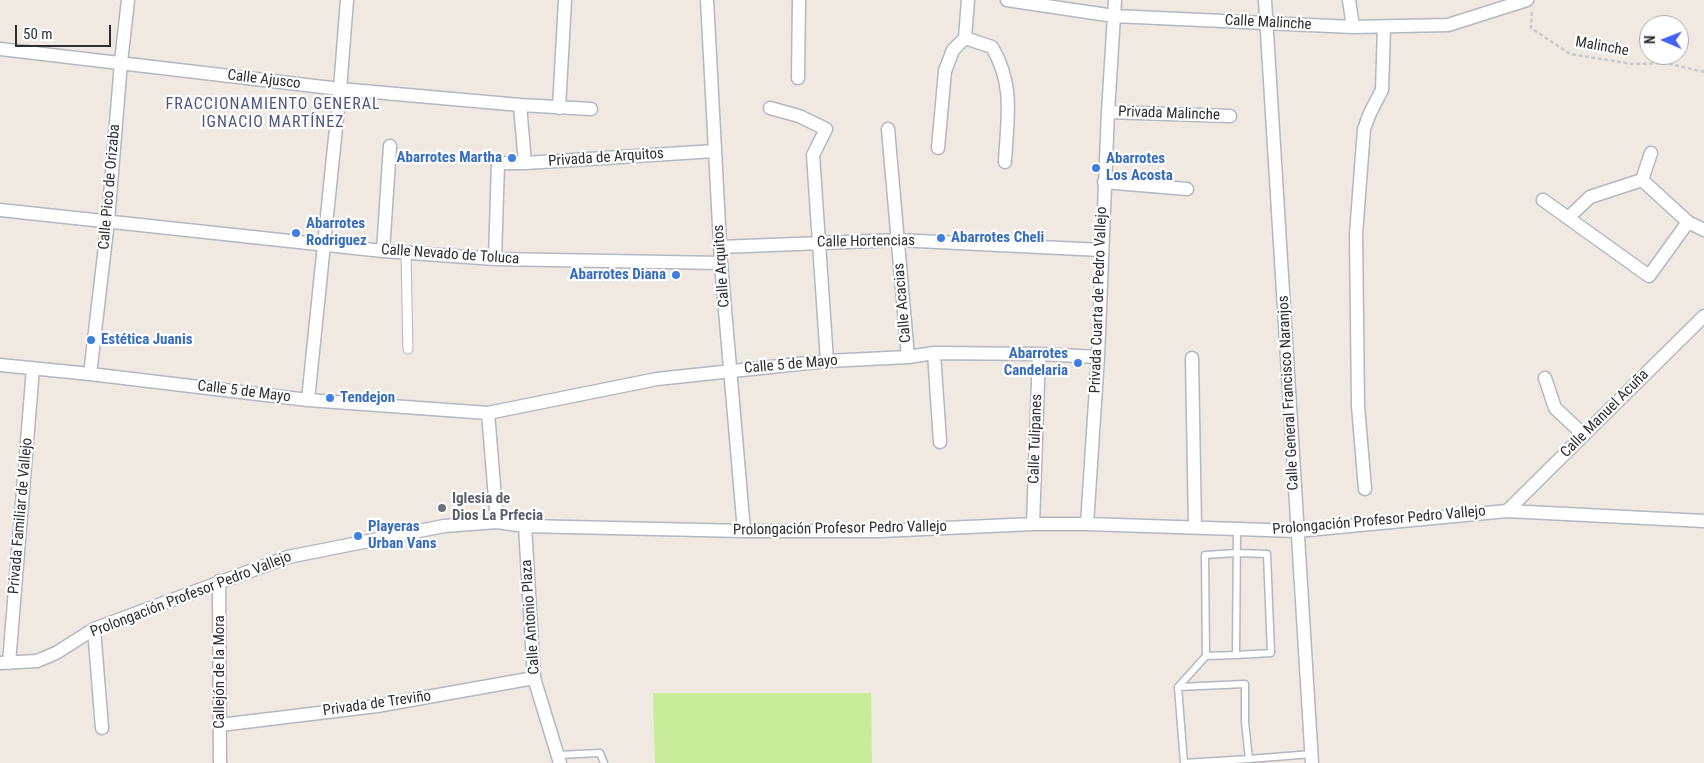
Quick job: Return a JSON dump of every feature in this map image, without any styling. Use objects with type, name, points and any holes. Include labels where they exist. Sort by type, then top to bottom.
[{"type":"street","name":"Calle Pico de Orizaba","points":[[90,374],[108,221],[128,0]]},
{"type":"street","points":[[308,400],[325,244],[347,0]]},
{"type":"street","points":[[559,108],[565,0]]},
{"type":"street","name":"Calle Arquitos","points":[[707,0],[721,263],[744,531]]},
{"type":"street","points":[[798,78],[799,0]]},
{"type":"street","points":[[938,148],[945,72],[953,50],[965,38],[968,0]]},
{"type":"street","name":"Calle Malinche","points":[[1007,0],[1114,16],[1353,27],[1448,25],[1530,5]]},
{"type":"street","name":"Privada Cuarta de Pedro Vallejo","points":[[1087,524],[1098,357],[1104,182],[1115,0]]},
{"type":"street","name":"Calle General Francisco Naranjos","points":[[1265,0],[1312,759]]},
{"type":"street","points":[[1350,0],[1353,27]]},
{"type":"street","points":[[1365,489],[1358,406],[1356,234],[1364,128],[1382,90],[1384,27]]},
{"type":"street","points":[[965,38],[992,48],[1001,63],[1009,93],[1005,162]]},
{"type":"street","name":"Calle Ajusco","points":[[0,49],[340,89],[520,105],[591,109]]},
{"type":"street","points":[[520,105],[524,164]]},
{"type":"street","points":[[770,108],[799,116],[826,129],[813,155],[827,361]]},
{"type":"street","name":"Privada Malinche","points":[[1108,112],[1230,116]]},
{"type":"street","name":"Calle Acacias","points":[[888,129],[908,357]]},
{"type":"street","points":[[383,251],[390,146]]},
{"type":"street","name":"Privada de Arquitos","points":[[495,259],[498,163],[524,164],[715,151]]},
{"type":"street","points":[[1642,180],[1651,153]]},
{"type":"street","points":[[1568,218],[1590,197],[1642,180]]},
{"type":"street","points":[[1642,180],[1688,222],[1704,230]]},
{"type":"street","points":[[1104,182],[1187,189]]},
{"type":"street","points":[[1543,200],[1649,276],[1688,222]]},
{"type":"street","name":"Calle Nevado de Toluca","points":[[0,210],[383,251],[495,259],[721,263]]},
{"type":"street","name":"Calle Hortencias","points":[[720,247],[898,240],[1101,250]]},
{"type":"street","points":[[406,252],[408,349]]},
{"type":"street","name":"Calle Manuel Acuña","points":[[1507,511],[1704,316]]},
{"type":"street","points":[[934,353],[940,442]]},
{"type":"street","name":"Calle 5 de Mayo","points":[[0,365],[308,400],[488,414],[657,379],[827,361],[908,357],[934,353],[1039,354],[1098,357]]},
{"type":"street","name":"Calle Tulipanes","points":[[1033,524],[1039,354]]},
{"type":"street","points":[[1192,358],[1195,527]]},
{"type":"street","name":"Privada Familiar de Vallejo","points":[[4,663],[33,368]]},
{"type":"street","points":[[1545,378],[1555,408],[1584,435]]},
{"type":"street","points":[[488,414],[498,522]]},
{"type":"street","name":"Prolongación Profesor Pedro Vallejo","points":[[4,663],[37,661],[56,653],[94,629],[219,581],[288,557],[444,526],[498,522],[525,526],[744,531],[880,531],[1033,524],[1087,524],[1297,531],[1507,511],[1704,522]]},
{"type":"street","name":"Calle Antonio Plaza","points":[[525,526],[534,678],[559,759]]},
{"type":"street","name":"Callejón de la Mora","points":[[219,581],[220,763]]},
{"type":"street","points":[[94,629],[102,728]]},
{"type":"street","name":"Privada de Treviño","points":[[220,724],[377,706],[534,678]]},
{"type":"lane","points":[[1236,655],[1237,530]]},
{"type":"lane","points":[[1206,656],[1271,652],[1267,554],[1205,555],[1206,656],[1178,687],[1184,763],[1249,759],[1312,759]]},
{"type":"lane","points":[[1178,687],[1245,684],[1245,722],[1249,759]]},
{"type":"lane","points":[[559,759],[600,753],[604,763]]},
{"type":"path","name":"Malinche","points":[[1530,5],[1531,28],[1570,54],[1632,64],[1666,63],[1704,72]]},
{"type":"green space","points":[[653,693],[871,693],[872,763],[655,763]]},
{"type":"place","name":"Abarrotes Martha","points":[[512,158]]},
{"type":"place","name":"Abarrotes Los Acosta","points":[[1096,168]]},
{"type":"place","name":"Abarrotes Rodriguez","points":[[296,233]]},
{"type":"place","name":"Abarrotes Cheli","points":[[941,238]]},
{"type":"place","name":"Abarrotes Diana","points":[[676,275]]},
{"type":"place","name":"Estética Juanis","points":[[91,340]]},
{"type":"place","name":"Abarrotes Candelaria","points":[[1078,363]]},
{"type":"place","name":"Tendejon","points":[[330,398]]},
{"type":"place","name":"Iglesia de Dios La Prfecia","points":[[442,508]]},
{"type":"place","name":"Playeras Urban Vans","points":[[358,536]]},
{"type":"district","name":"FRACCIONAMIENTO GENERAL IGNACIO MARTÍNEZ","points":[[273,114]]}]
